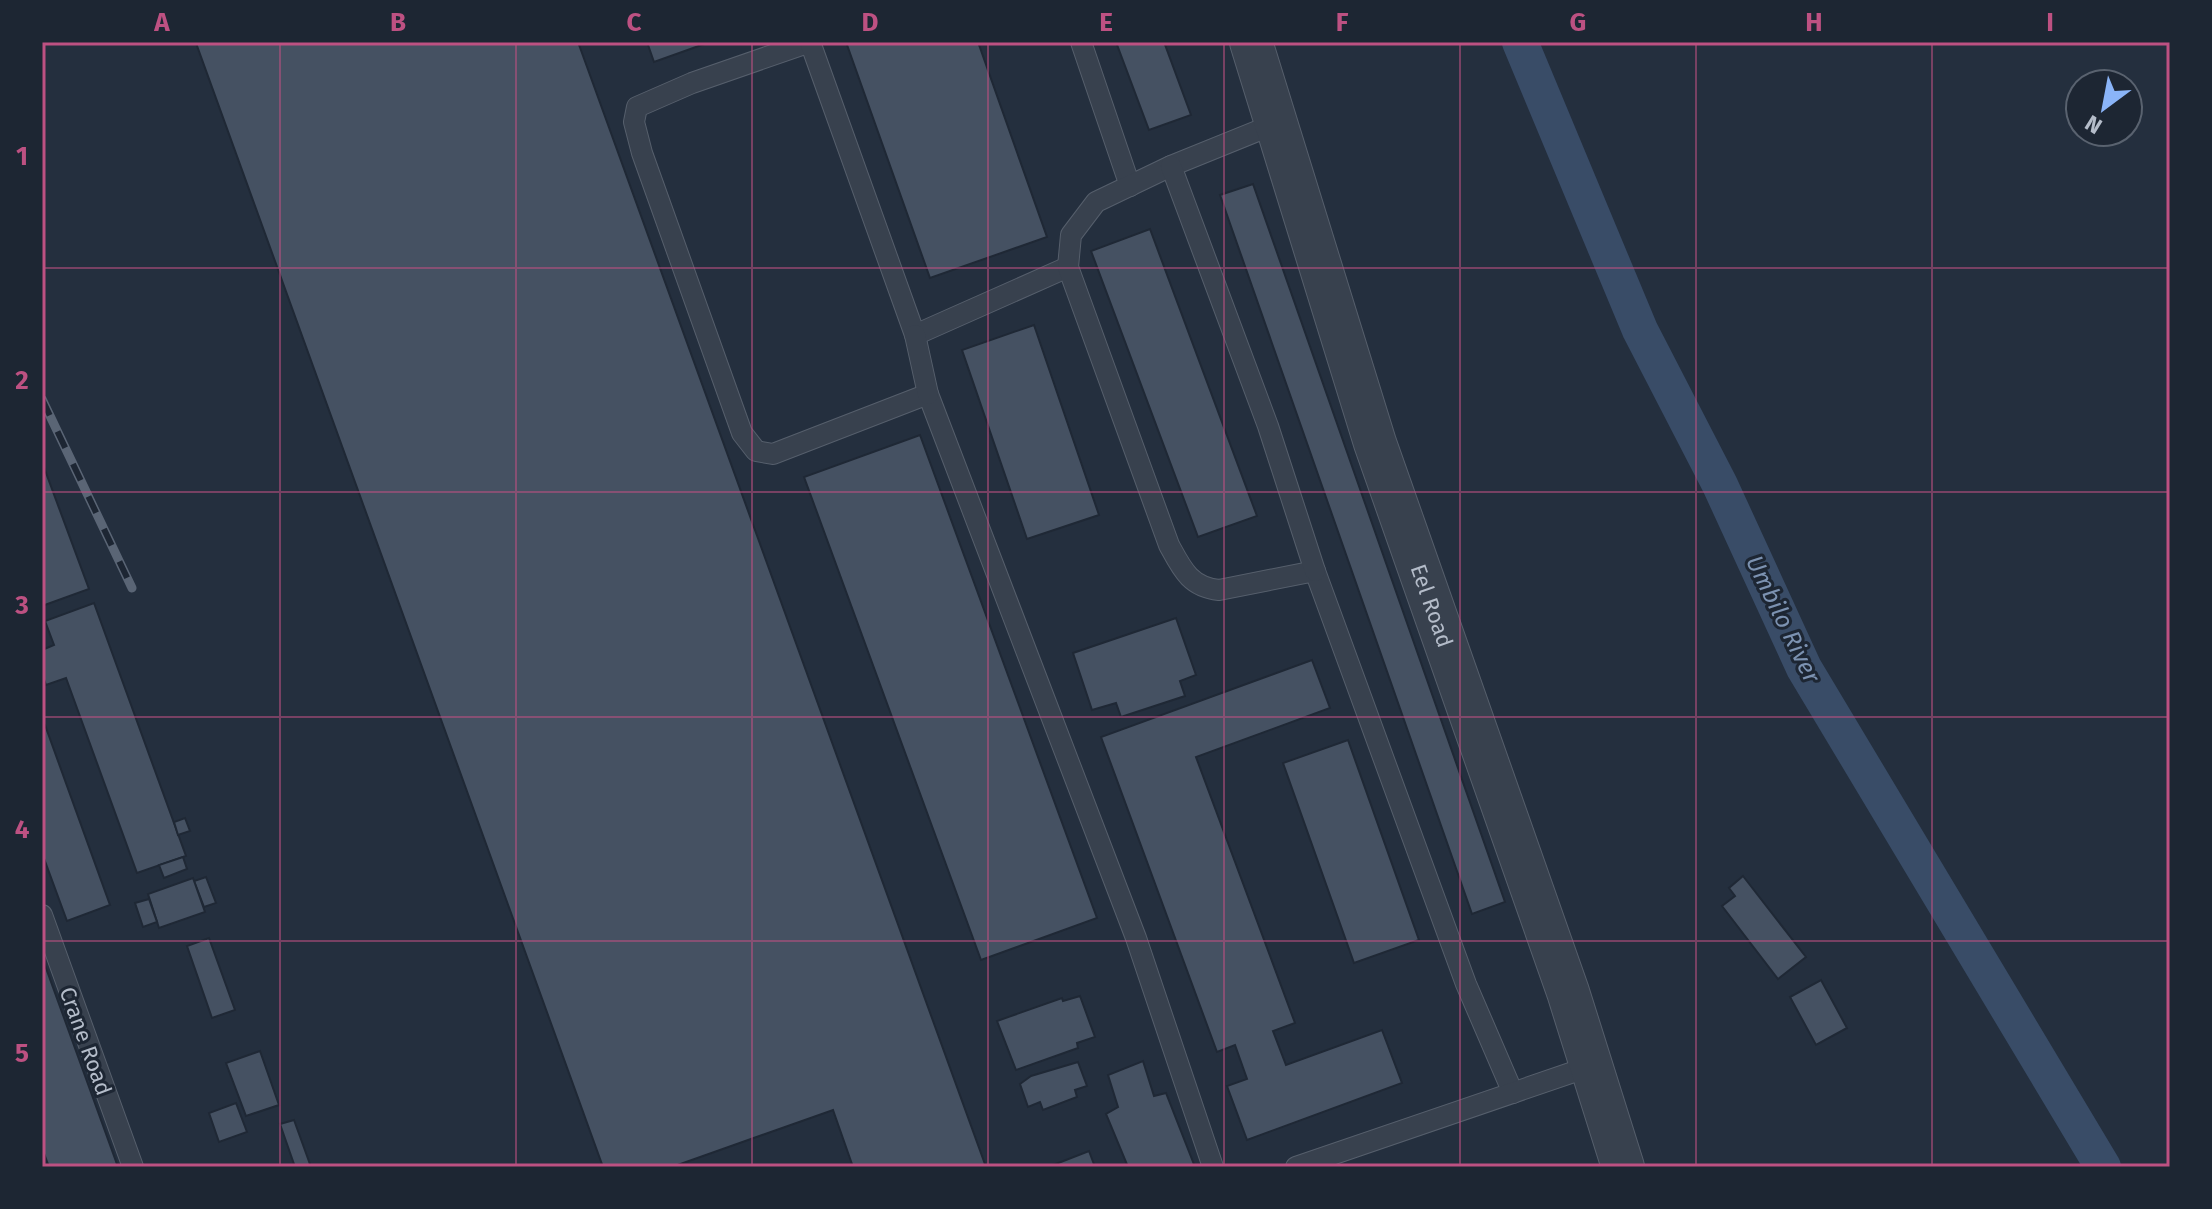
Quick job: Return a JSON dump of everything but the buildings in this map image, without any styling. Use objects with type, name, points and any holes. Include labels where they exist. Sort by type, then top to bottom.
[{"type":"street","name":"Eel Road","points":[[1251,42],[1375,443],[1591,1066],[1623,1167]]},
{"type":"lane","points":[[928,394],[773,454],[756,451],[742,433],[642,153],[634,122],[637,107],[692,83],[810,42],[915,335],[928,394],[1136,938],[1213,1167]]},
{"type":"lane","points":[[1081,42],[1130,186]]},
{"type":"lane","points":[[1277,123],[1171,166],[1096,202],[1085,212],[1068,245],[1068,267],[1169,545],[1191,581],[1204,589],[1219,590],[1315,571]]},
{"type":"lane","points":[[1171,166],[1268,426],[1315,571],[1466,984],[1513,1093]]},
{"type":"lane","points":[[915,335],[1068,267]]},
{"type":"lane","name":"Crane Road","points":[[42,915],[133,1167]]},
{"type":"lane","points":[[1296,1167],[1591,1066]]},
{"type":"waterway","name":"Umbilo River","points":[[1520,42],[1640,330],[1720,485],[1804,668],[2103,1167]]},
{"type":"railway","points":[[42,399],[132,588]]}]
